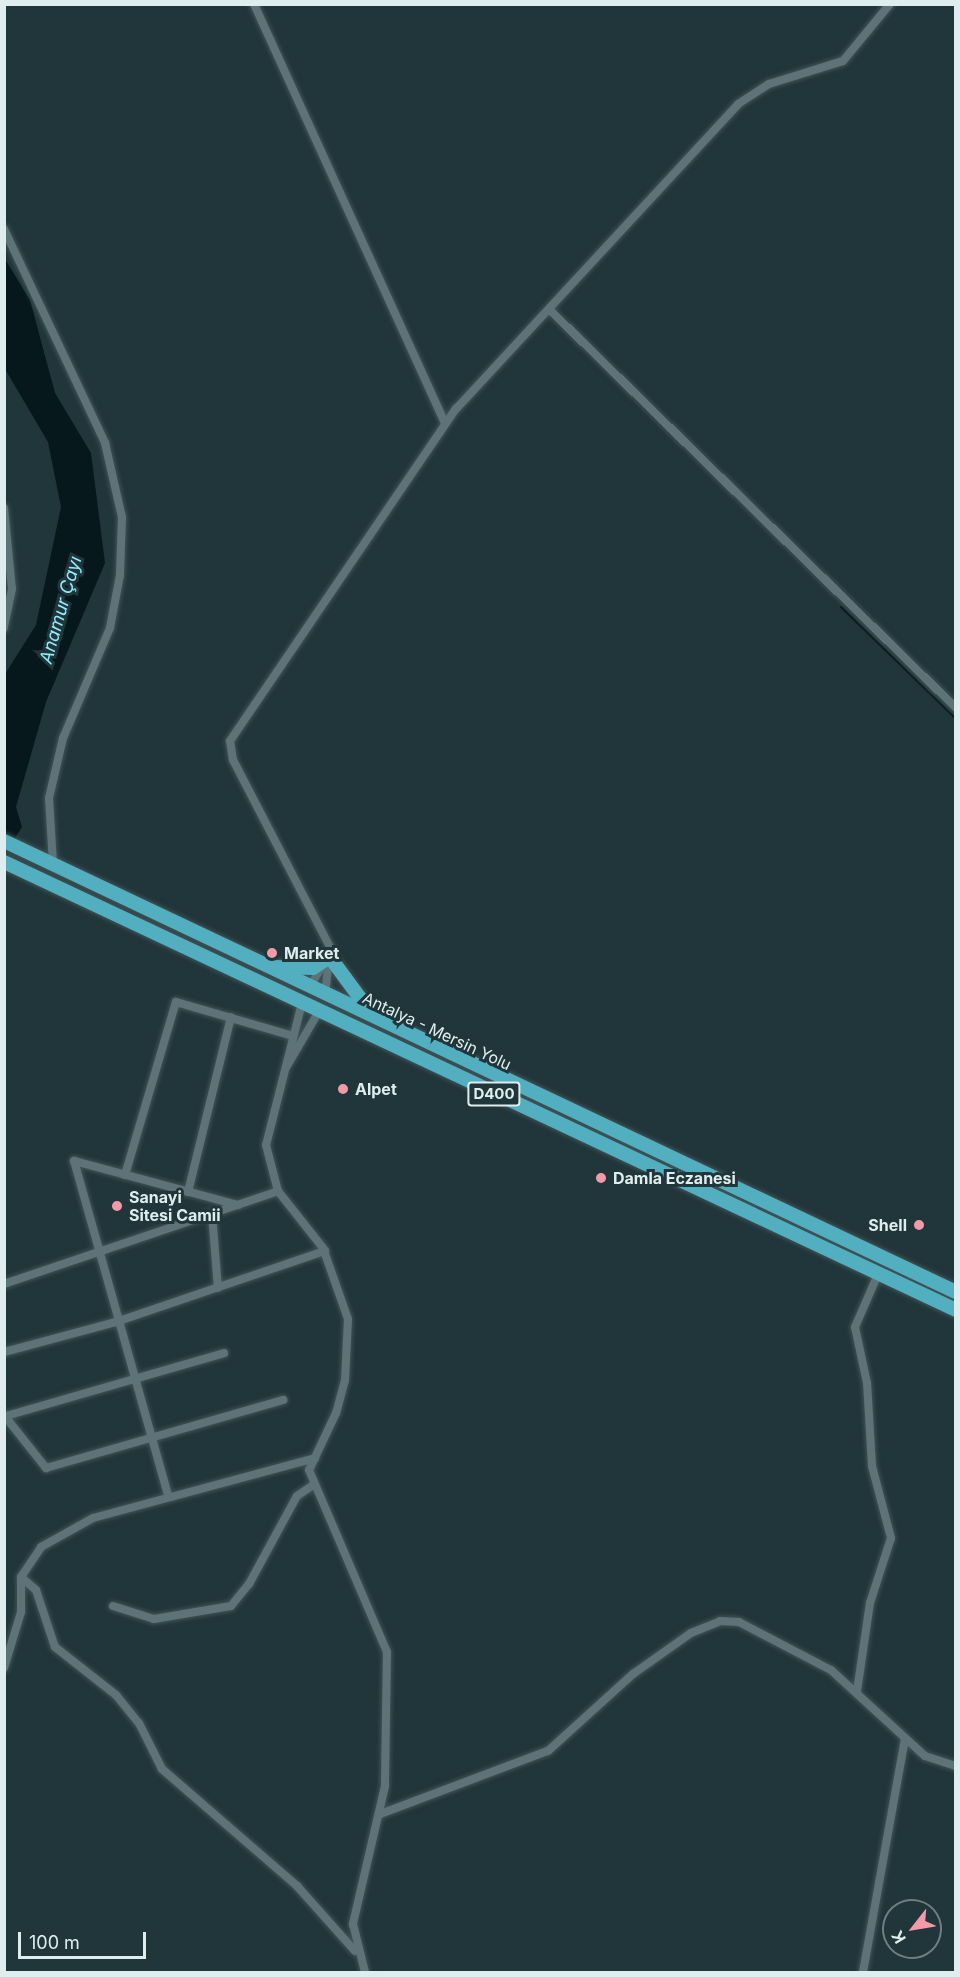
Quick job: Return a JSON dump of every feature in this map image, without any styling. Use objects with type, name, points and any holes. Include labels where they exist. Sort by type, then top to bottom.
[{"type":"highway","name":"Antalya - Mersin Yolu","points":[[4,841],[406,1035],[956,1292]]},
{"type":"highway","name":"Antalya - Mersin Yolu","points":[[4,862],[956,1310]]},
{"type":"highway","points":[[264,966],[304,970],[329,956],[360,998],[406,1035]]},
{"type":"highway","points":[[302,1003],[309,988]]},
{"type":"highway","points":[[320,1011],[325,996]]},
{"type":"street","points":[[254,4],[445,423]]},
{"type":"street","points":[[325,996],[329,956],[233,760],[230,741],[445,423],[738,105],[769,84],[843,61],[890,4]]},
{"type":"street","points":[[4,229],[105,443],[122,518],[120,575],[110,628],[63,738],[49,798],[48,861]]},
{"type":"street","points":[[550,310],[956,708]]},
{"type":"street","points":[[4,508],[12,556],[4,628]]},
{"type":"street","points":[[309,988],[329,956]]},
{"type":"street","points":[[125,1175],[176,1002],[294,1036]]},
{"type":"street","points":[[302,1003],[266,1145],[278,1191],[325,1251],[348,1319],[348,1356],[336,1413],[309,1470],[312,1486],[387,1652],[380,1814],[358,1894],[356,1952]]},
{"type":"street","points":[[284,1073],[320,1011]]},
{"type":"street","points":[[189,1192],[231,1017]]},
{"type":"street","points":[[168,1496],[116,1322],[74,1161],[238,1205]]},
{"type":"street","points":[[4,1284],[278,1191]]},
{"type":"street","points":[[212,1215],[218,1288]]},
{"type":"street","points":[[4,1352],[116,1322],[325,1251]]},
{"type":"street","points":[[856,1690],[870,1603],[891,1538],[872,1466],[867,1383],[855,1327],[878,1274]]},
{"type":"street","points":[[224,1353],[5,1416],[46,1467],[283,1400]]},
{"type":"street","points":[[4,1668],[21,1612],[21,1577],[41,1547],[93,1518],[315,1458]]},
{"type":"street","points":[[113,1606],[154,1619],[231,1606],[297,1496],[312,1486]]},
{"type":"street","points":[[21,1577],[36,1590],[55,1647],[116,1695],[139,1723],[162,1769],[297,1886],[356,1952],[365,1972]]},
{"type":"street","points":[[380,1814],[548,1751],[633,1674],[706,1624],[739,1622],[805,1654],[856,1690],[925,1756],[956,1766]]},
{"type":"street","points":[[863,1972],[905,1739]]},
{"type":"water","name":"Anamur Çayı","points":[[5,259],[30,300],[55,393],[91,453],[105,563],[46,702],[16,807],[22,827],[5,854],[5,674],[36,625],[61,507],[48,442],[5,369]]},
{"type":"waterway","points":[[841,607],[956,719]]},
{"type":"place","name":"Market","points":[[272,953]]},
{"type":"place","name":"Alpet","points":[[343,1089]]},
{"type":"place","name":"Damla Eczanesi","points":[[601,1178]]},
{"type":"place","name":"Sanayi Sitesi Camii","points":[[117,1206]]},
{"type":"place","name":"Shell","points":[[919,1225]]}]
